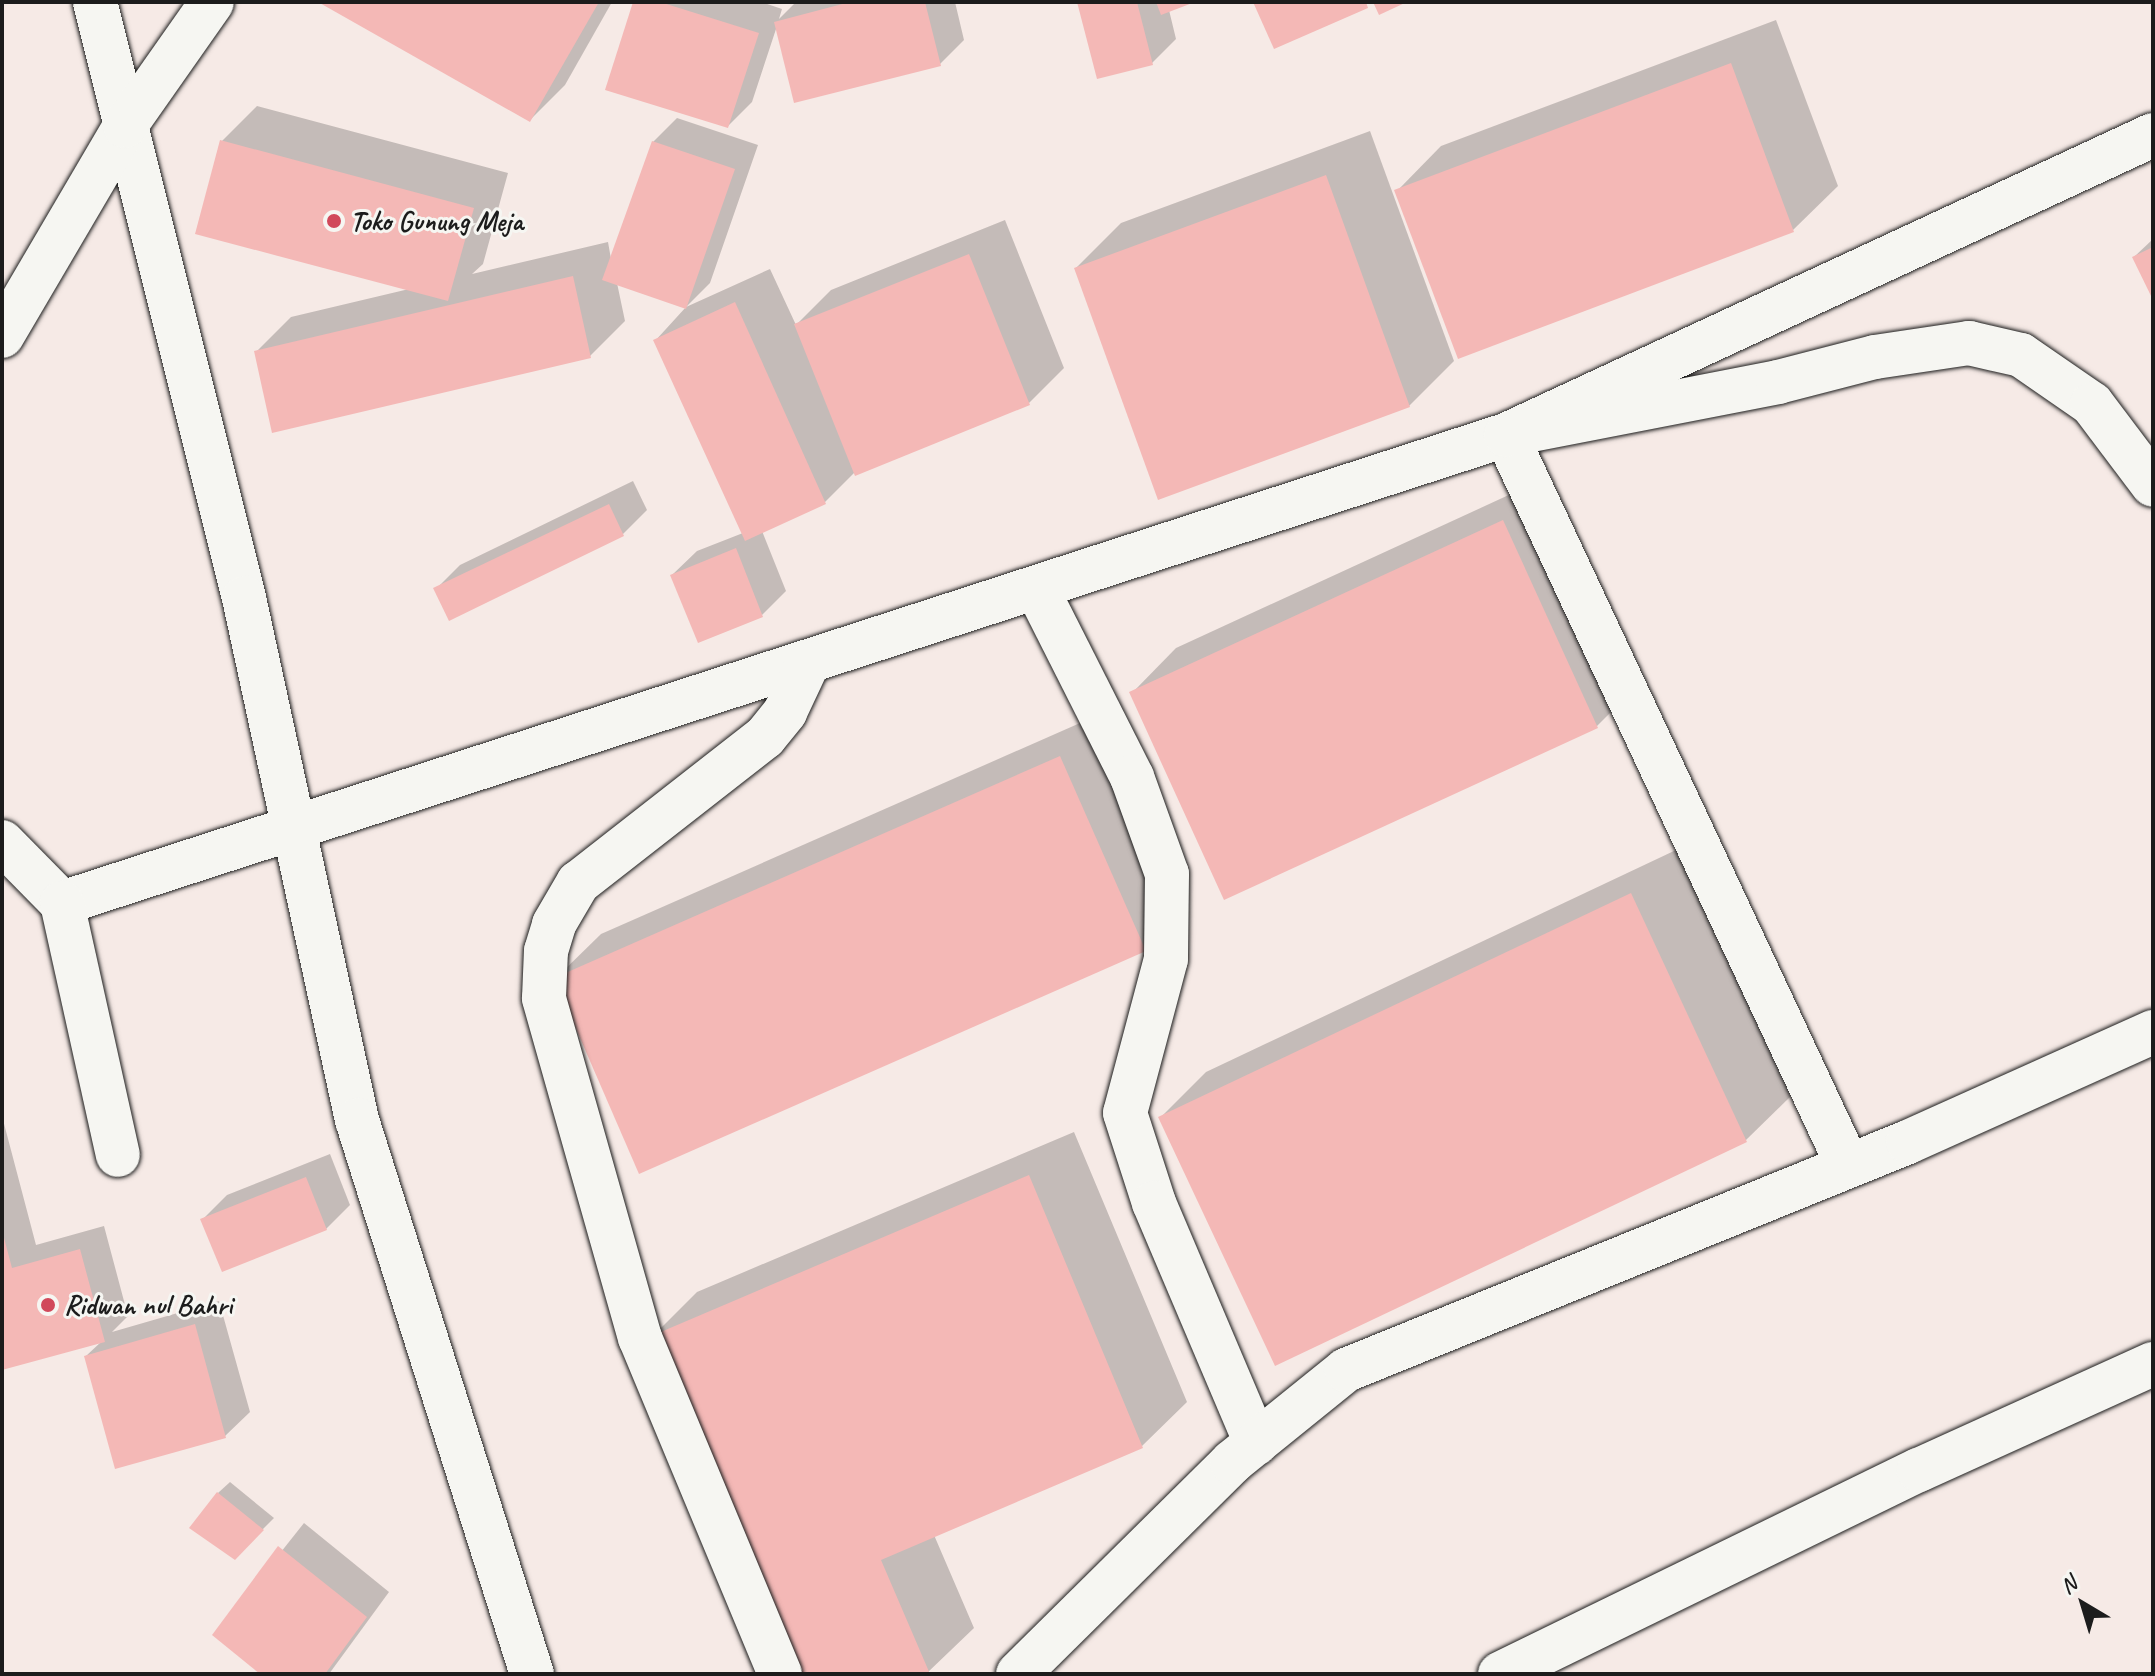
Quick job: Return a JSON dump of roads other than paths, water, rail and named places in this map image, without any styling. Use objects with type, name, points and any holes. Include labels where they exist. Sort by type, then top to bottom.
[{"type":"street","points":[[95,2],[125,126],[146,195],[296,831],[357,1120],[532,1674]]},
{"type":"street","points":[[2,336],[125,126],[212,2]]},
{"type":"street","points":[[62,903],[296,831],[612,722],[808,663],[1506,435],[2153,135]]},
{"type":"street","points":[[1506,435],[1778,382],[1875,357],[1969,343],[2021,355],[2092,404],[2153,485]]},
{"type":"street","points":[[1506,435],[1848,1166]]},
{"type":"street","points":[[1037,589],[1132,777],[1167,874],[1166,959],[1125,1113],[1154,1203],[1256,1443]]},
{"type":"street","points":[[780,1674],[640,1338],[544,998],[546,951],[554,924],[578,883],[765,737],[785,712],[808,663]]},
{"type":"street","points":[[2,842],[62,903],[118,1155]]},
{"type":"street","points":[[1018,1674],[1256,1443],[1346,1370],[1848,1166],[2153,1032]]},
{"type":"street","points":[[1500,1674],[1919,1470],[2153,1364]]},
{"type":"place","name":"Toko Gunung Meja","points":[[334,221]]},
{"type":"place","name":"Ridwan nul Bahri","points":[[48,1305]]}]
